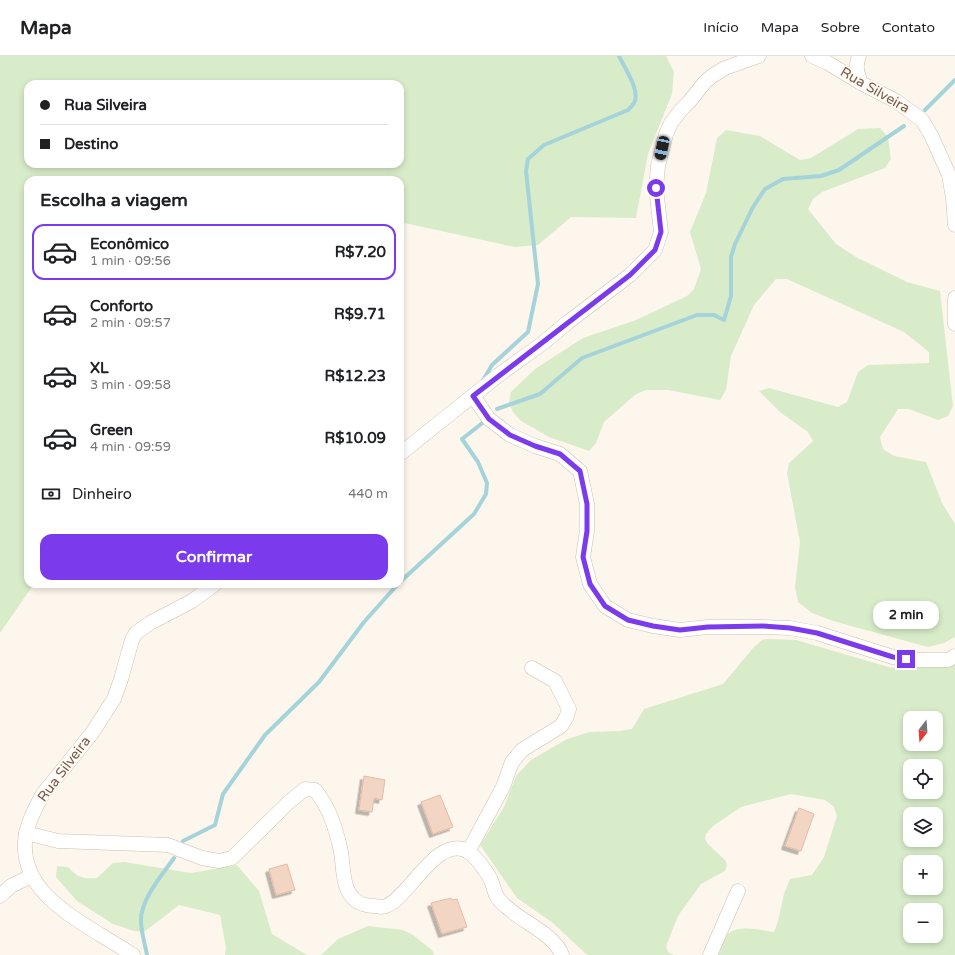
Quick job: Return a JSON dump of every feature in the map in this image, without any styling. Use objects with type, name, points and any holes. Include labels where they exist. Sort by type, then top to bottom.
[{"type":"street","points":[[404,451],[630,275],[655,250],[661,232],[656,188],[658,166],[666,134],[671,123],[705,82],[712,76],[725,68],[759,56]]},
{"type":"street","name":"Rua Silveira","points":[[812,56],[828,63],[861,83],[896,101],[922,120],[949,176],[953,198],[955,225]]},
{"type":"street","points":[[859,56],[856,63],[856,70],[861,83]]},
{"type":"street","points":[[955,298],[955,324]]},
{"type":"street","points":[[473,396],[489,419],[510,435],[535,446],[560,454],[580,471],[587,504],[587,531],[583,557],[590,584],[605,606],[628,620],[680,630],[708,627],[763,626],[790,628],[817,633],[893,657],[920,660],[948,660],[955,656]]},
{"type":"street","name":"Rua Silveira","points":[[133,955],[63,911],[52,902],[31,876],[26,863],[26,833],[43,794],[92,733],[114,699],[128,653],[136,633],[150,623],[192,601],[210,588]]},
{"type":"street","points":[[468,852],[502,786],[512,762],[522,750],[561,726],[566,718],[569,709],[555,681],[532,668]]},
{"type":"street","points":[[26,833],[58,841],[168,845],[202,858],[219,862],[232,858],[289,802],[305,789],[315,790],[323,800],[331,817],[341,848],[347,887],[354,900],[368,906],[385,907],[395,900],[435,859],[449,849],[458,849],[468,852],[483,868],[491,880],[496,895],[507,908],[550,938],[562,955]]},
{"type":"street","points":[[0,896],[12,886],[31,876]]},
{"type":"street","points":[[710,955],[738,891]]},
{"type":"green space","points":[[0,56],[666,56],[674,72],[672,94],[648,154],[636,218],[571,217],[538,245],[515,247],[404,223],[404,176],[24,176],[24,588],[31,588],[0,633]]},
{"type":"green space","points":[[880,128],[888,137],[891,159],[885,168],[822,192],[813,199],[808,209],[836,244],[856,257],[907,282],[940,291],[953,406],[948,416],[938,420],[909,409],[898,409],[880,437],[883,449],[894,456],[926,462],[942,503],[955,524],[955,637],[944,643],[928,647],[833,621],[812,613],[798,602],[795,587],[800,542],[787,473],[789,463],[813,441],[808,432],[781,413],[759,391],[769,388],[838,407],[847,402],[858,372],[868,365],[929,363],[929,352],[904,332],[787,279],[776,279],[754,305],[731,356],[726,390],[720,400],[668,390],[646,390],[636,394],[604,422],[596,443],[589,451],[549,437],[521,421],[513,412],[509,402],[511,392],[535,369],[583,338],[636,320],[687,296],[694,289],[701,269],[690,232],[706,193],[717,138],[726,130],[760,136],[800,160],[811,158],[858,129]]},
{"type":"green space","points":[[767,639],[796,640],[892,668],[955,665],[955,955],[716,955],[723,940],[734,930],[754,929],[774,932],[784,894],[790,879],[812,875],[824,857],[837,816],[834,807],[825,800],[791,794],[741,807],[713,826],[706,834],[705,839],[708,844],[725,860],[727,865],[725,871],[701,884],[678,916],[666,946],[668,952],[674,955],[588,955],[553,923],[517,898],[480,845],[504,807],[516,776],[531,760],[567,739],[590,732],[632,729],[644,709],[723,684],[753,648],[762,640]]},
{"type":"green space","points":[[124,862],[191,873],[237,865],[259,891],[272,934],[307,955],[225,955],[226,948],[220,915],[179,905],[144,932],[134,931],[113,924],[77,901],[56,877],[57,866],[68,867],[75,874],[81,877],[97,878],[113,863]]},
{"type":"green space","points":[[368,926],[403,930],[413,935],[432,950],[434,955],[321,955],[338,939]]},
{"type":"building","points":[[364,776],[385,780],[382,800],[374,798],[372,812],[359,810]]},
{"type":"building","points":[[440,795],[453,827],[433,834],[421,802]]},
{"type":"building","points":[[799,808],[814,814],[801,851],[785,846]]},
{"type":"building","points":[[287,864],[295,890],[276,895],[269,869]]},
{"type":"building","points":[[451,898],[452,900],[457,899],[467,927],[442,934],[431,903]]},
{"type":"waterway","points":[[482,382],[492,365],[528,332],[538,284],[526,171],[528,159],[544,145],[628,110],[636,98],[634,86],[619,56]]},
{"type":"waterway","points":[[925,110],[955,80]]},
{"type":"waterway","points":[[497,409],[540,394],[582,358],[697,315],[714,315],[724,320],[731,296],[731,257],[735,244],[753,207],[765,189],[783,179],[821,176],[839,170],[904,126]]},
{"type":"waterway","points":[[404,578],[474,514],[486,494],[487,483],[478,462],[462,439],[485,421]]},
{"type":"waterway","points":[[183,841],[215,825],[223,794],[265,735],[319,682],[364,622],[394,588]]},
{"type":"waterway","points":[[147,955],[141,921],[144,905],[153,888],[174,858]]},
{"type":"route","points":[[656,188],[661,232],[655,250],[630,275],[473,396],[481,405],[489,419],[510,435],[535,446],[560,454],[580,471],[587,504],[587,531],[583,557],[590,584],[605,606],[628,620],[680,630],[708,627],[735,628],[763,626],[790,628],[817,633],[868,650],[906,659]]}]
